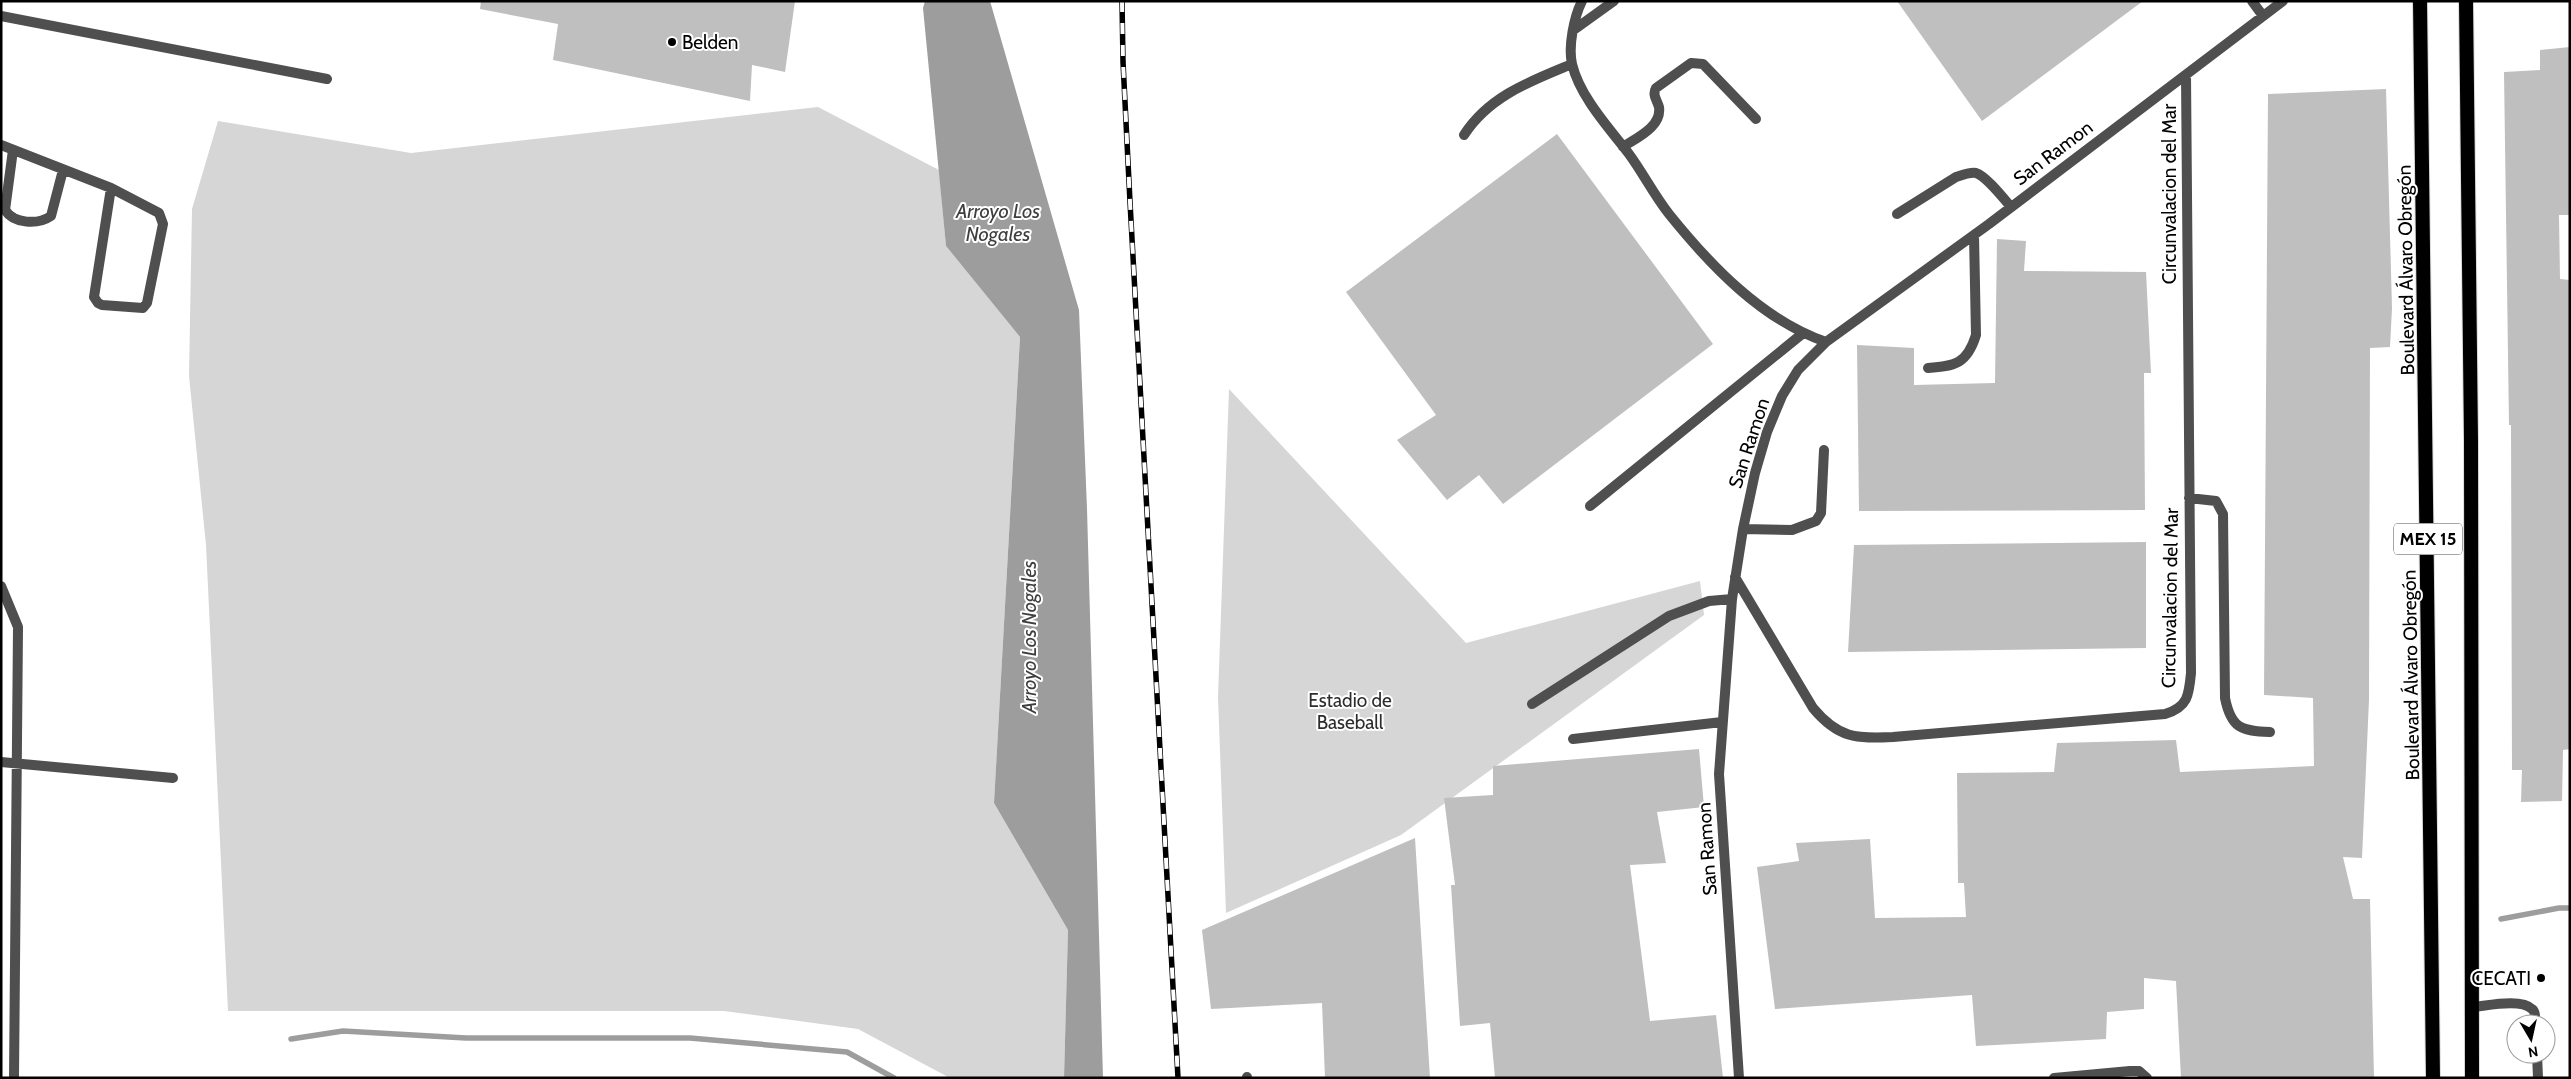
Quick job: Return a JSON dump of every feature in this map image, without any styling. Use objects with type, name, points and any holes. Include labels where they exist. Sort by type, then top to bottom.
[{"type":"highway","name":"Boulevard Álvaro Obregón","points":[[2420,1],[2433,1078]]},
{"type":"highway","name":"MEX 15","points":[[2466,1],[2471,450],[2472,1078]]},
{"type":"lane","points":[[1582,1],[1571,46],[1572,64],[1603,123],[1623,147],[1668,213],[1716,267],[1773,315],[1802,334],[1826,342]]},
{"type":"lane","points":[[1575,29],[1614,1]]},
{"type":"lane","points":[[2252,1],[2263,16]]},
{"type":"lane","name":"San Ramon","points":[[1739,1078],[1719,774],[1722,722],[1732,599],[1743,529],[1755,473],[1782,396],[1798,370],[1826,342],[1974,235],[2283,1]]},
{"type":"lane","points":[[1,16],[327,79]]},
{"type":"lane","points":[[1623,147],[1650,128],[1656,120],[1659,112],[1654,92],[1656,88],[1691,63],[1703,64],[1756,119]]},
{"type":"lane","points":[[1464,135],[1475,118],[1491,103],[1537,79],[1572,64]]},
{"type":"lane","name":"Circunvalacion del Mar","points":[[1735,577],[1813,708],[1825,723],[1843,734],[1864,738],[1893,737],[2165,714],[2178,710],[2186,701],[2189,690],[2186,75]]},
{"type":"lane","points":[[1,145],[111,188],[159,213],[163,221],[147,304],[143,308],[102,305],[94,297],[111,188]]},
{"type":"lane","points":[[13,150],[4,206],[7,214],[14,219],[37,222],[51,216],[63,170]]},
{"type":"lane","points":[[1897,214],[1956,177],[1976,173],[2011,207]]},
{"type":"lane","points":[[1928,368],[1957,364],[1971,351],[1976,336],[1974,235]]},
{"type":"lane","points":[[1590,506],[1802,334]]},
{"type":"lane","points":[[1743,529],[1792,530],[1816,522],[1821,513],[1824,450]]},
{"type":"lane","points":[[2189,498],[2216,501],[2223,514],[2225,698],[2228,716],[2239,727],[2251,731],[2270,732]]},
{"type":"lane","points":[[1,586],[18,627],[14,1078]]},
{"type":"lane","points":[[1532,704],[1669,616],[1709,601],[1732,599]]},
{"type":"lane","points":[[1573,739],[1722,722]]},
{"type":"lane","points":[[1,762],[173,778]]},
{"type":"lane","points":[[2472,1007],[2513,1003],[2523,1004],[2531,1008],[2534,1014]]},
{"type":"lane","points":[[2537,1064],[2538,1078]]},
{"type":"lane","points":[[2054,1078],[2139,1071],[2147,1078]]},
{"type":"green space","points":[[818,107],[939,170],[946,246],[1020,337],[994,803],[1068,930],[1064,1078],[950,1078],[858,1029],[724,1011],[228,1011],[206,545],[189,376],[192,209],[218,121],[411,153]]},
{"type":"green space","name":"Estadio de Baseball","points":[[1229,389],[1466,643],[1700,581],[1704,615],[1401,835],[1226,913],[1218,697]]},
{"type":"water","name":"Arroyo Los Nogales","points":[[925,1],[990,1],[1079,310],[1087,509],[1103,1078],[1064,1078],[1068,930],[994,803],[1020,337],[946,246],[923,8]]},
{"type":"building","name":"Belden","points":[[481,1],[795,1],[785,72],[752,65],[750,101],[553,60],[558,24],[480,9]]},
{"type":"building","points":[[1897,1],[2143,1],[1982,121]]},
{"type":"building","points":[[2570,47],[2570,215],[2559,215],[2560,279],[2570,280],[2570,749],[2563,750],[2562,801],[2521,802],[2522,770],[2512,770],[2511,425],[2509,425],[2504,72],[2540,70],[2540,50]]},
{"type":"building","points":[[2386,89],[2392,308],[2390,347],[2370,348],[2369,700],[2362,858],[2343,857],[2353,899],[2370,899],[2374,1078],[2181,1078],[2176,981],[2144,978],[2144,1009],[2107,1012],[2106,1039],[1976,1046],[1972,995],[1775,1009],[1757,867],[1799,861],[1796,843],[1870,839],[1875,918],[1966,917],[1964,883],[1958,883],[1957,773],[2054,772],[2057,743],[2176,740],[2180,772],[2314,766],[2313,698],[2264,695],[2268,94]]},
{"type":"building","points":[[1557,134],[1713,344],[1503,504],[1479,475],[1447,500],[1397,440],[1436,415],[1346,292]]},
{"type":"building","points":[[1997,239],[2026,241],[2024,271],[2146,272],[2151,373],[2144,373],[2145,510],[1859,511],[1857,345],[1914,348],[1914,385],[1995,383]]},
{"type":"building","points":[[2146,542],[2146,648],[1848,652],[1854,545]]},
{"type":"building","points":[[1699,749],[1704,807],[1657,812],[1666,863],[1630,865],[1650,1021],[1716,1015],[1723,1078],[1495,1078],[1490,1023],[1460,1026],[1451,885],[1455,885],[1444,798],[1493,795],[1493,766]]},
{"type":"building","points":[[1415,838],[1430,1078],[1325,1078],[1322,1003],[1211,1009],[1202,930]]},
{"type":"waterway","points":[[2501,919],[2559,908],[2570,908]]},
{"type":"waterway","points":[[291,1039],[343,1031],[466,1038],[690,1038],[847,1052],[894,1078]]},
{"type":"railway","points":[[1122,1],[1130,202],[1178,1078]]},
{"type":"place","name":"Belden","points":[[672,42]]},
{"type":"place","name":"CECATI","points":[[2541,978]]}]
